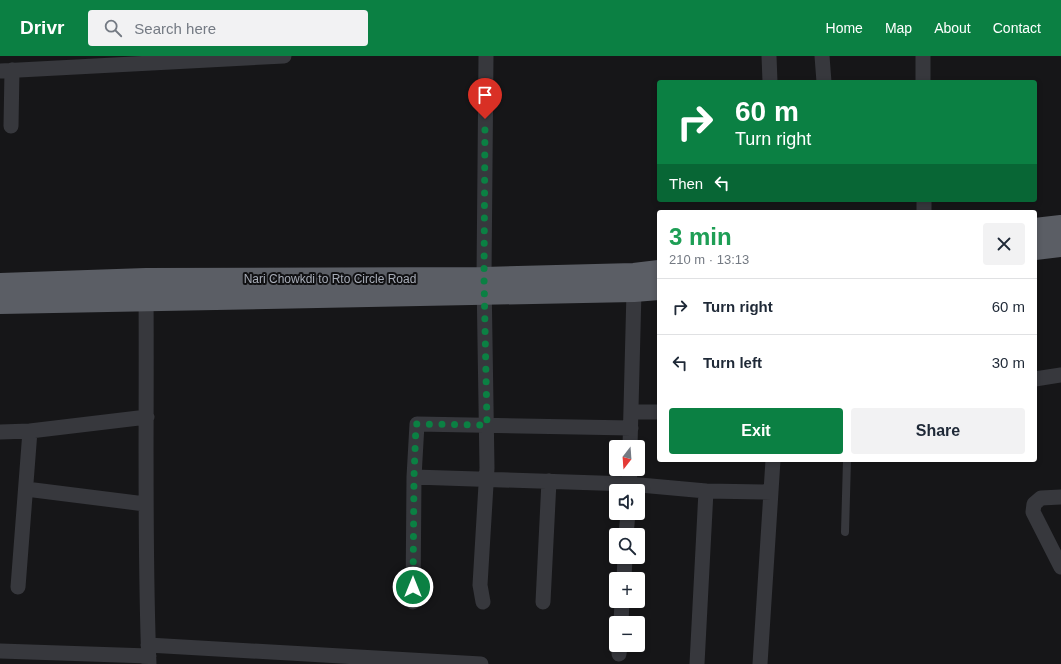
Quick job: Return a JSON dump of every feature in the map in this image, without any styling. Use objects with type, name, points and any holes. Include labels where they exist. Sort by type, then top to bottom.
[{"type":"highway","points":[[1037,229],[1061,226]]},
{"type":"highway","points":[[1037,249],[1061,246]]},
{"type":"highway","name":"Nari Chowkdi to Rto Circle Road","points":[[0,284],[146,290],[485,286],[657,271]]},
{"type":"highway","points":[[485,286],[634,291],[657,289]]},
{"type":"highway","points":[[0,303],[146,290]]},
{"type":"street","points":[[11,126],[6,70],[206,58],[284,56]]},
{"type":"street","points":[[483,602],[480,585],[486,480],[487,425],[485,286],[486,56]]},
{"type":"street","points":[[769,56],[770,80]]},
{"type":"street","points":[[822,56],[824,80]]},
{"type":"street","points":[[923,56],[923,80]]},
{"type":"street","points":[[146,290],[146,504],[149,655]]},
{"type":"street","points":[[630,440],[634,291]]},
{"type":"street","points":[[1037,379],[1061,375]]},
{"type":"street","points":[[631,412],[657,412]]},
{"type":"street","points":[[0,432],[30,431],[147,416]]},
{"type":"street","points":[[413,602],[416,424],[631,428]]},
{"type":"street","points":[[18,587],[30,431]]},
{"type":"street","points":[[760,664],[773,462]]},
{"type":"street","points":[[414,477],[486,480],[629,481],[706,491],[771,492]]},
{"type":"street","points":[[543,602],[549,481]]},
{"type":"street","points":[[26,489],[146,504]]},
{"type":"street","points":[[697,664],[706,491]]},
{"type":"street","points":[[1061,497],[1041,498],[1034,504],[1033,512],[1061,567]]},
{"type":"street","points":[[0,650],[481,664]]},
{"type":"lane","points":[[845,532],[847,462]]},
{"type":"route","points":[[413,587],[416,424],[487,425],[484,278],[485,119]]}]
